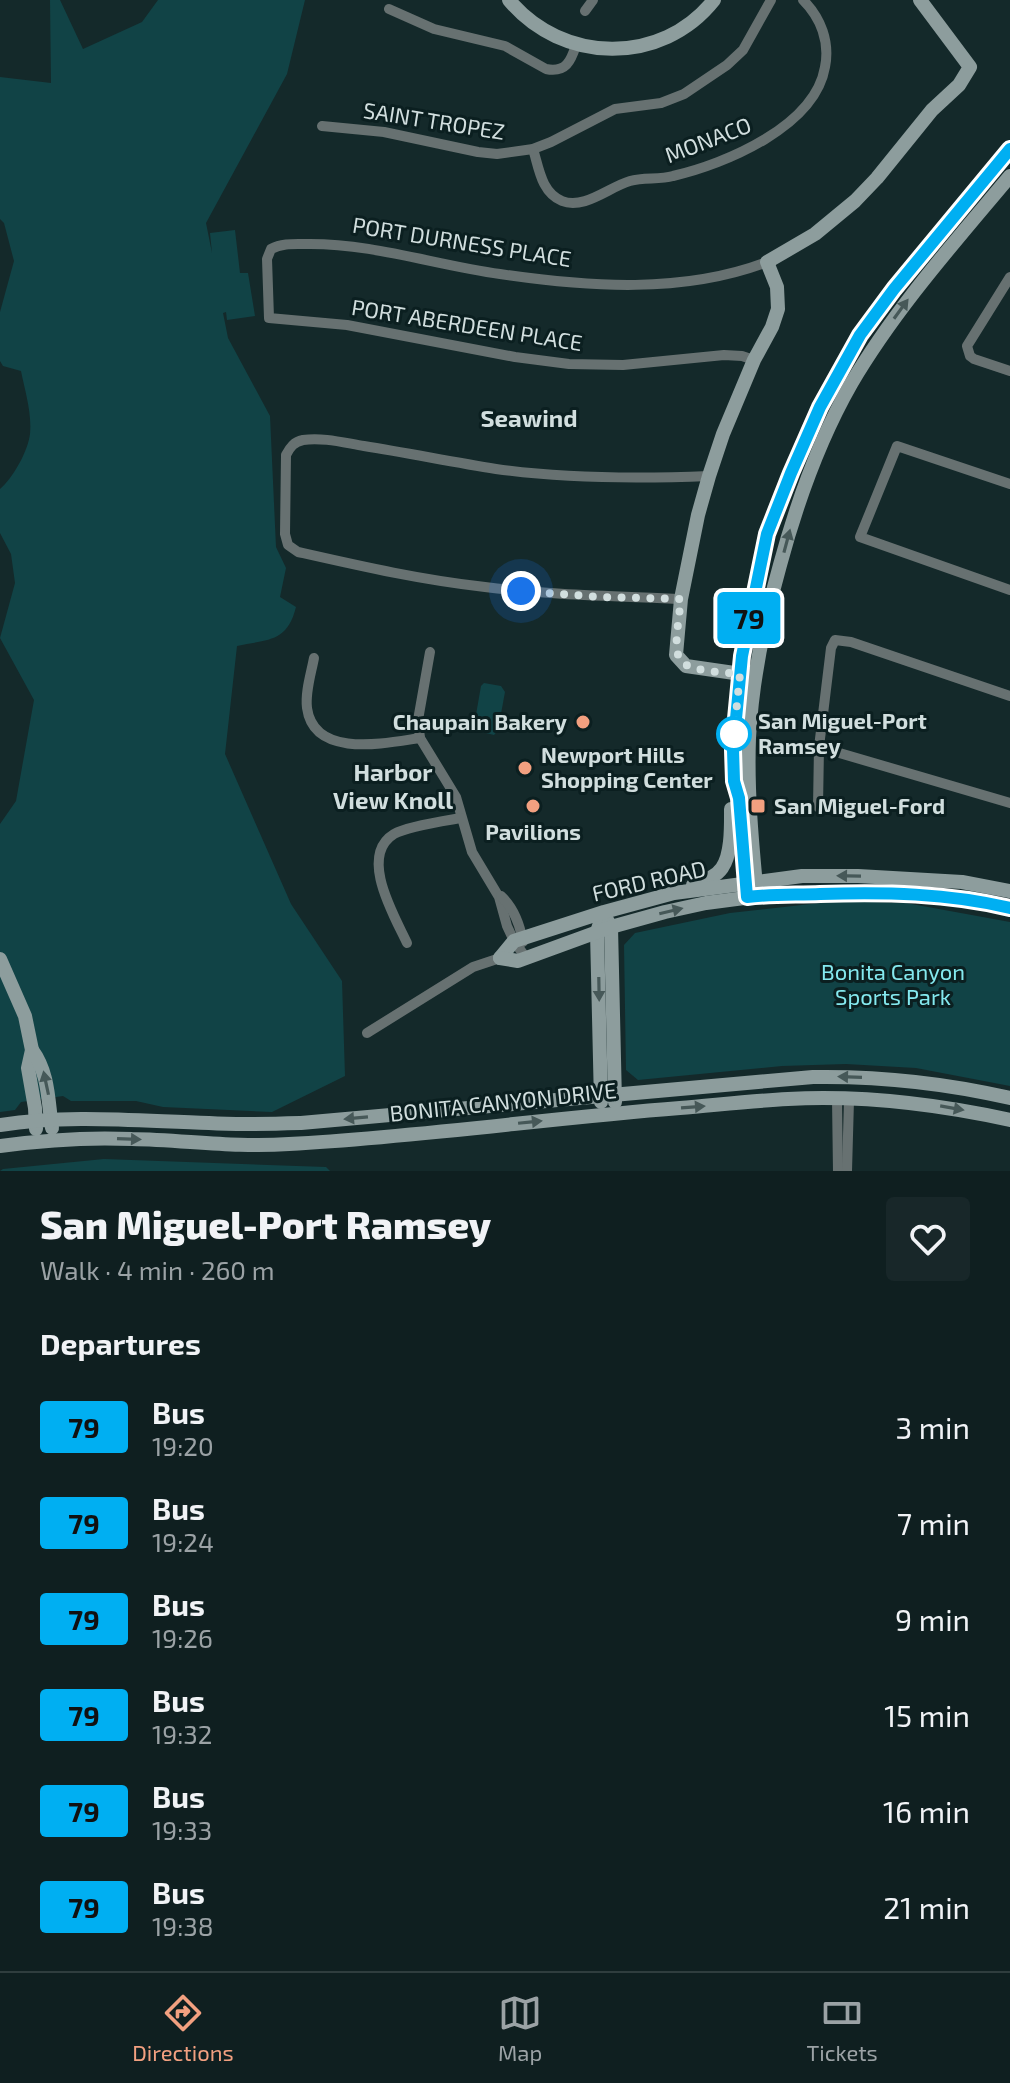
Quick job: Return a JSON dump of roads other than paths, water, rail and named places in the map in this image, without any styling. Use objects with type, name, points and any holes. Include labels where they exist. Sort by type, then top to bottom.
[{"type":"main road","points":[[509,0],[536,26],[554,36],[576,45],[613,50],[647,45],[673,34],[714,0]]},
{"type":"main road","name":"PORT DURNESS PLACE","points":[[767,262],[815,234],[855,201],[932,110],[959,85],[970,67],[920,0]]},
{"type":"main road","points":[[751,890],[735,785],[733,750],[740,674],[767,534],[820,407],[860,335],[1010,149]]},
{"type":"main road","points":[[751,890],[749,739],[755,676],[766,616],[795,509],[850,386],[885,331],[1010,176]]},
{"type":"main road","points":[[755,676],[686,666],[679,660],[676,649],[681,599],[709,476],[723,434],[778,309],[777,287],[767,262]]},
{"type":"main road","points":[[674,893],[710,879],[722,868],[731,835],[731,798],[735,785]]},
{"type":"main road","name":"FORD ROAD","points":[[500,958],[518,961],[604,929],[802,876],[880,876],[1010,888]]},
{"type":"main road","points":[[1008,908],[1010,888]]},
{"type":"main road","name":"FORD ROAD","points":[[500,958],[518,940],[674,893],[751,890],[913,893],[1008,908]]},
{"type":"main road","points":[[604,912],[608,1114]]},
{"type":"main road","points":[[0,959],[25,1016],[32,1050],[42,1064],[54,1141]]},
{"type":"main road","points":[[32,1050],[28,1068],[37,1142]]},
{"type":"main road","name":"BONITA CANYON DRIVE","points":[[0,1125],[51,1120],[254,1125],[301,1123],[608,1094],[849,1076],[928,1083],[1010,1098]]},
{"type":"main road","name":"BONITA CANYON DRIVE","points":[[0,1146],[100,1138],[246,1145],[321,1142],[790,1099],[878,1100],[947,1107],[1010,1120]]},
{"type":"street","points":[[585,11],[593,0]]},
{"type":"street","name":"SAINT TROPEZ","points":[[322,126],[384,132],[478,152],[497,154],[533,149],[615,109],[661,103],[684,94],[727,65],[743,50],[771,0]]},
{"type":"street","name":"MONACO","points":[[533,149],[547,190],[560,200],[576,203],[633,180],[676,176],[719,161],[767,138],[806,106],[816,94],[825,72],[825,37],[816,15],[803,0]]},
{"type":"street","points":[[389,9],[434,29],[505,46],[546,69],[559,70],[564,67],[572,58],[576,45]]},
{"type":"street","name":"PORT DURNESS PLACE","points":[[269,318],[268,252],[274,247],[288,244],[363,248],[501,274],[591,283],[695,281],[720,277],[767,262]]},
{"type":"street","points":[[1010,277],[967,346],[974,359],[1010,371]]},
{"type":"street","name":"PORT ABERDEEN PLACE","points":[[269,318],[347,325],[515,357],[569,364],[623,365],[724,355],[754,360]]},
{"type":"street","points":[[681,599],[601,597],[483,587],[393,573],[298,552],[288,545],[285,534],[284,461],[290,446],[300,440],[314,440],[551,475],[612,478],[709,476]]},
{"type":"street","points":[[1010,484],[897,446],[860,537],[1010,590]]},
{"type":"street","points":[[818,807],[819,747],[831,648],[835,640],[851,642],[1010,696]]},
{"type":"street","points":[[430,652],[418,720],[420,738],[456,797],[472,852],[497,892],[508,902],[520,929],[518,940],[526,958]]},
{"type":"street","points":[[314,658],[307,705],[313,723],[328,738],[358,744],[420,738]]},
{"type":"street","points":[[819,747],[1010,803]]},
{"type":"street","points":[[407,943],[382,885],[379,865],[383,846],[388,838],[400,831],[461,818]]},
{"type":"street","name":"FORD ROAD","points":[[367,1033],[473,967],[500,958]]},
{"type":"street","points":[[838,1171],[843,1100]]},
{"type":"street","points":[[843,1100],[847,1171]]},
{"type":"place","name":"Chaupain Bakery","points":[[583,722]]},
{"type":"place","name":"San Miguel-Port Ramsey","points":[[734,734]]},
{"type":"place","name":"Newport Hills Shopping Center","points":[[525,768]]},
{"type":"place","name":"Pavilions","points":[[533,806]]},
{"type":"place","name":"San Miguel-Ford","points":[[758,806]]},
{"type":"district","name":"Seawind","points":[[529,419]]},
{"type":"district","name":"Harbor View Knoll","points":[[393,787]]},
{"type":"park label","name":"Bonita Canyon Sports Park","points":[[893,984]]}]
